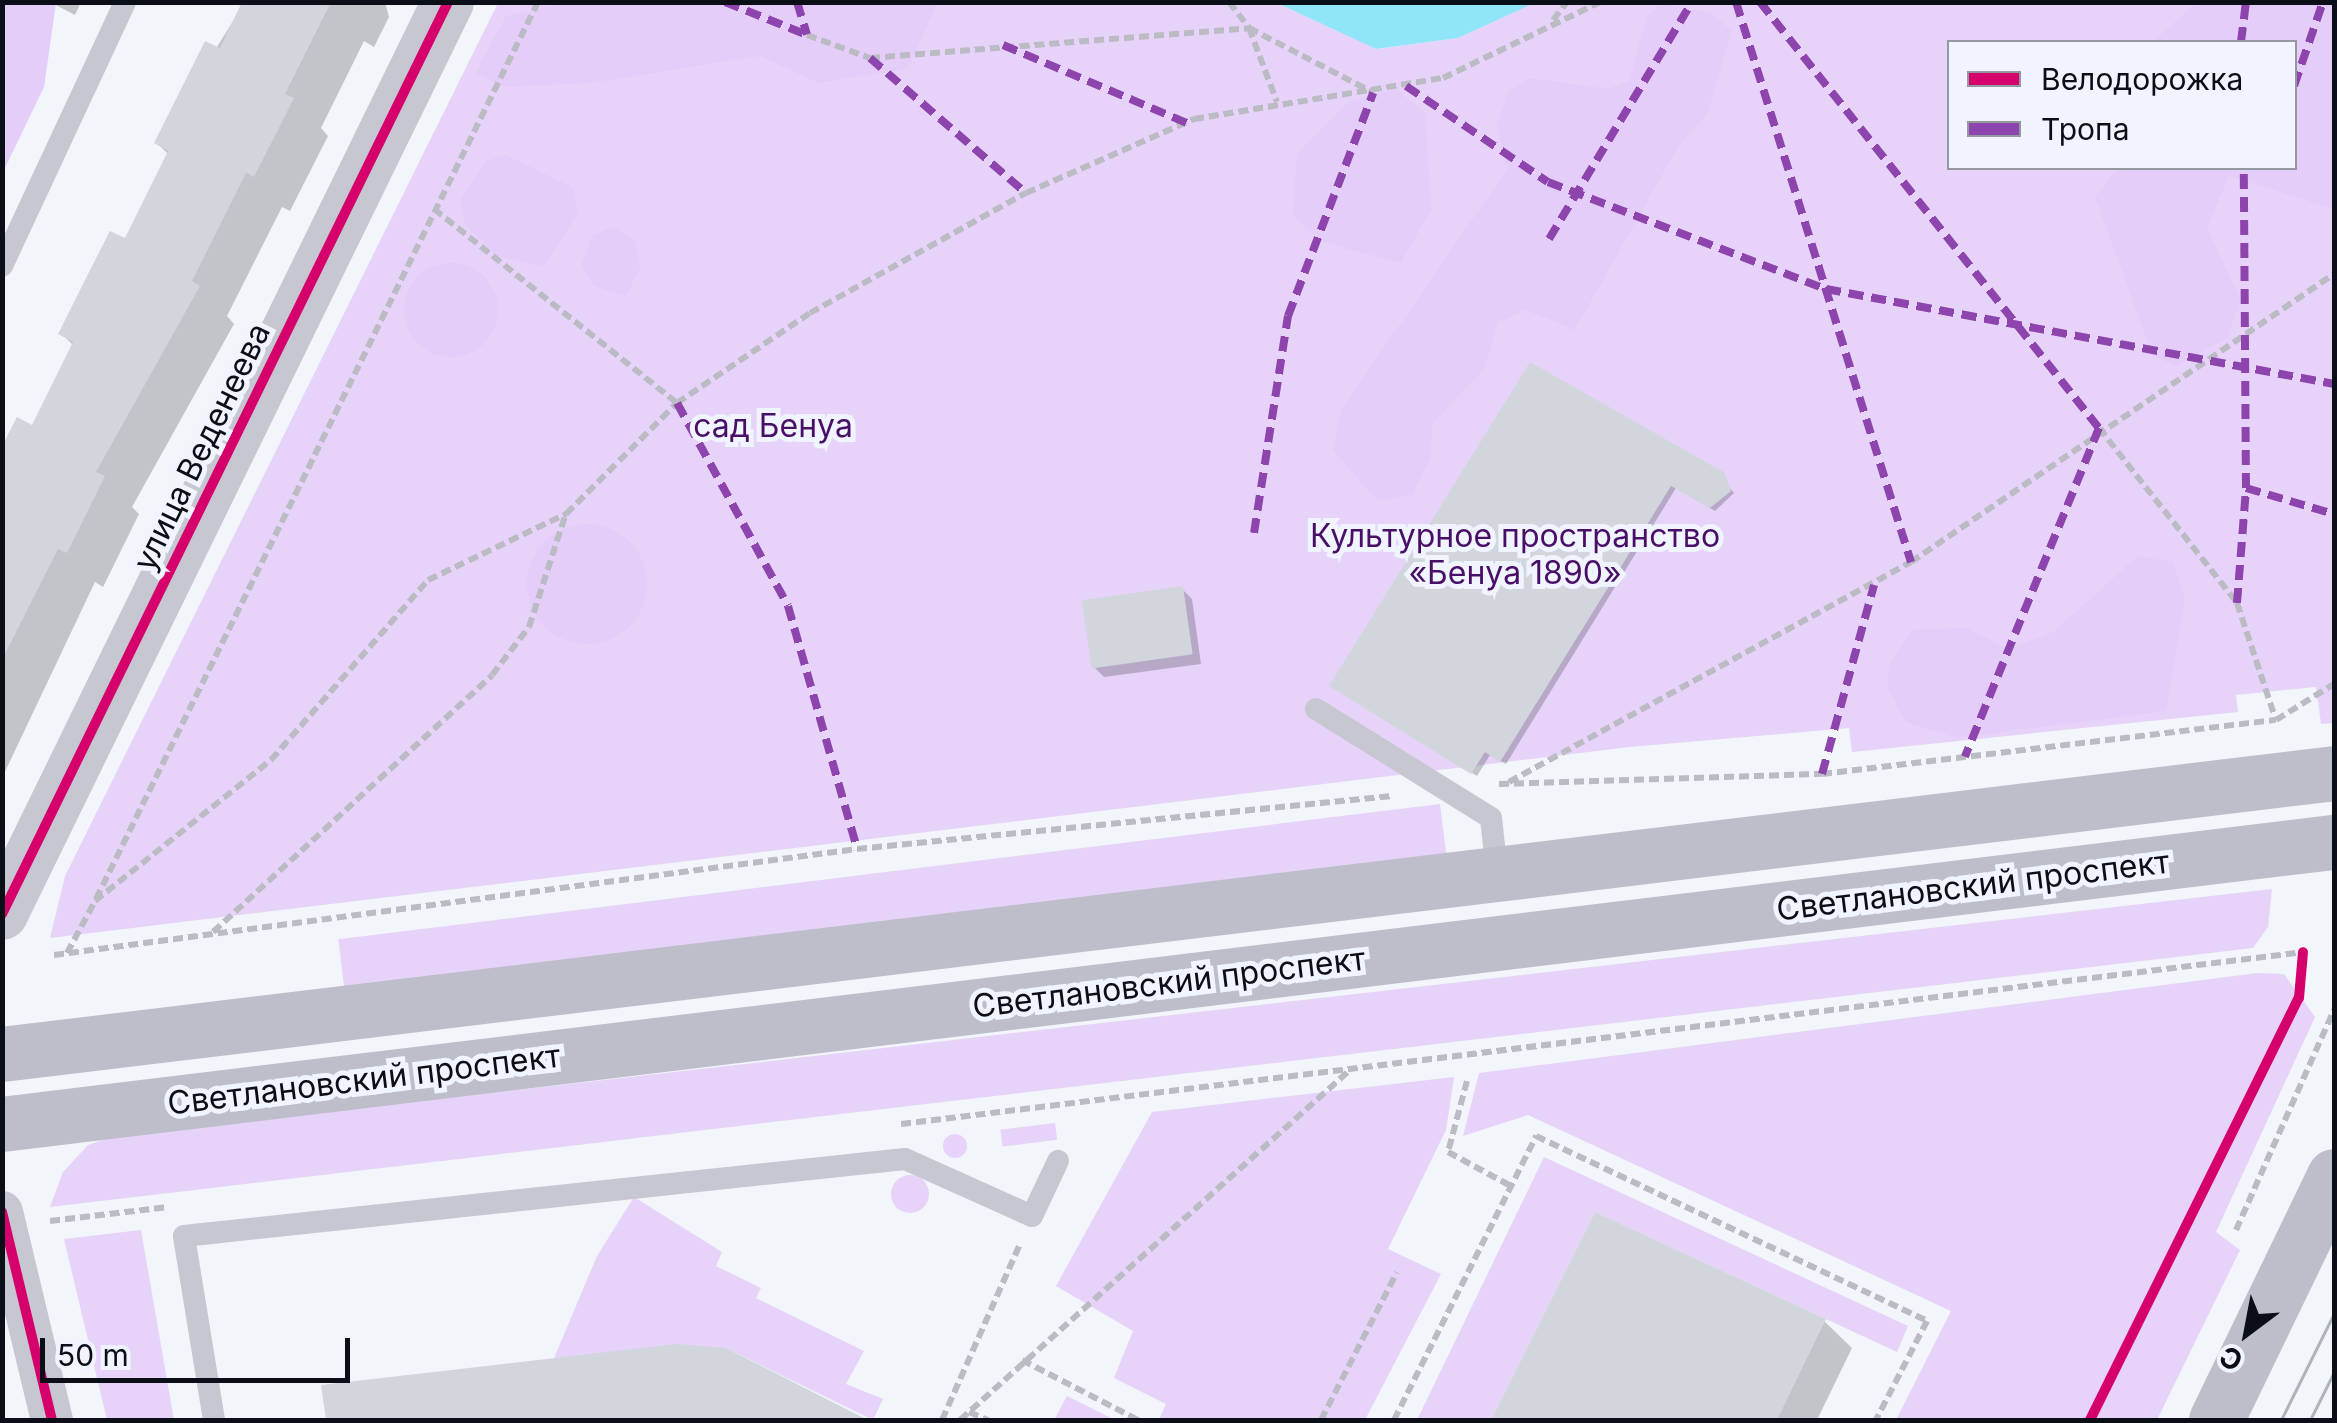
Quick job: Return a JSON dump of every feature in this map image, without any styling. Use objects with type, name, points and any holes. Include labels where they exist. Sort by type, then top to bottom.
[{"type":"main road","points":[[2,1054],[2334,773]]},
{"type":"main road","name":"Светлановский проспект","points":[[2,1124],[2334,842]]},
{"type":"main road","points":[[2216,1420],[2334,1176]]},
{"type":"street","name":"улица Веденеева","points":[[2,914],[448,2]]},
{"type":"street","points":[[2,1212],[52,1420]]},
{"type":"lane","points":[[2,266],[125,2]]},
{"type":"lane","points":[[1316,709],[1492,818],[1497,872]]},
{"type":"lane","points":[[214,1420],[184,1236],[905,1159],[1032,1216],[1058,1161]]},
{"type":"path","points":[[67,953],[538,2]]},
{"type":"path","points":[[1229,2],[1249,28],[1277,102]]},
{"type":"path","points":[[1552,21],[1568,2]]},
{"type":"path","points":[[95,901],[271,760],[428,580],[566,514],[677,403],[810,312],[1026,192],[1194,120],[1277,102],[1373,93],[1444,78],[1552,21],[1600,2]]},
{"type":"path","points":[[808,34],[870,58],[1249,28],[1373,93]]},
{"type":"path","points":[[434,209],[677,403]]},
{"type":"path","points":[[1508,783],[1874,585],[2099,428],[2334,274]]},
{"type":"path","points":[[2099,428],[2237,602],[2276,720]]},
{"type":"path","points":[[214,932],[492,675],[529,627],[566,514]]},
{"type":"path","points":[[54,955],[857,850],[1508,783],[1822,774],[2276,720],[2334,684]]},
{"type":"path","points":[[886,1126],[2303,952],[2302,968]]},
{"type":"path","points":[[2236,1230],[2334,1010]]},
{"type":"path","points":[[960,1420],[1022,1360],[1353,1068]]},
{"type":"path","points":[[1467,1081],[1448,1152],[1511,1186]]},
{"type":"path","points":[[1394,1420],[1536,1136],[1928,1320],[1876,1420]]},
{"type":"path","points":[[50,1221],[188,1205]]},
{"type":"path","points":[[942,1420],[1013,1258]]},
{"type":"path","points":[[1321,1420],[1397,1272]]},
{"type":"path","points":[[1022,1360],[1138,1420]]},
{"type":"path","points":[[969,1412],[988,1420]]},
{"type":"green space","name":"сад Бенуа","points":[[1534,2],[2334,3],[2334,723],[2321,724],[2316,687],[2236,695],[2238,712],[1852,752],[1849,728],[1630,747],[50,938],[65,876],[498,3],[1277,3],[1377,49],[1458,38]]},
{"type":"green space","points":[[1440,804],[1446,855],[344,990],[338,939]]},
{"type":"green space","points":[[2272,889],[2268,927],[2253,948],[50,1207],[63,1172],[88,1145],[115,1136]]},
{"type":"green space","points":[[2257,973],[2284,974],[2315,1017],[2216,1232],[2240,1250],[2157,1420],[1896,1420],[1951,1311],[1528,1115],[1463,1136],[1479,1073]]},
{"type":"green space","points":[[1454,1077],[1446,1130],[1388,1249],[1441,1274],[1365,1420],[1159,1420],[1166,1404],[1114,1378],[1133,1331],[1056,1286],[1152,1112]]},
{"type":"green space","points":[[1055,1123],[1057,1140],[1002,1147],[1000,1130]]},
{"type":"green space","points":[[955,1134],[967,1146],[955,1158],[943,1146]]},
{"type":"green space","points":[[1544,1157],[1908,1326],[1897,1352],[1595,1212],[1491,1420],[1417,1420]]},
{"type":"green space","points":[[910,1175],[923,1181],[929,1194],[923,1207],[910,1213],[897,1207],[891,1194],[897,1181]]},
{"type":"green space","points":[[634,1197],[722,1252],[716,1266],[761,1288],[756,1298],[864,1351],[846,1384],[883,1399],[873,1420],[726,1348],[554,1358],[597,1256]]},
{"type":"green space","points":[[141,1230],[174,1420],[107,1420],[64,1239]]},
{"type":"green space","points":[[1067,1396],[1115,1420],[1054,1420]]},
{"type":"shaded area","points":[[3,2],[56,3],[44,87],[3,172]]},
{"type":"shaded area","points":[[938,2],[908,69],[819,83],[760,56],[590,83],[505,87],[475,73],[506,16],[565,3]]},
{"type":"shaded area","points":[[2198,2],[2334,3],[2334,209],[2229,176],[2207,228],[2241,300],[2227,338],[2176,366],[2153,356],[2095,197],[2116,170],[2297,170],[2297,40],[2154,40]]},
{"type":"shaded area","points":[[1661,3],[1710,13],[1732,30],[1707,115],[1679,145],[1575,330],[1526,310],[1498,322],[1484,370],[1432,424],[1431,456],[1412,495],[1378,501],[1333,451],[1341,410],[1507,169],[1497,126],[1509,90],[1530,78],[1608,89],[1629,81],[1647,16]]},
{"type":"shaded area","points":[[1396,89],[1425,113],[1431,210],[1401,263],[1322,242],[1293,215],[1297,153],[1350,101]]},
{"type":"shaded area","points":[[506,155],[574,188],[577,214],[544,267],[495,255],[464,223],[460,200],[486,161]]},
{"type":"shaded area","points":[[613,227],[635,240],[640,268],[626,296],[594,286],[581,267],[592,236]]},
{"type":"shaded area","points":[[451,263],[469,267],[484,277],[494,292],[498,310],[494,328],[484,343],[469,353],[451,357],[433,353],[418,343],[408,328],[404,310],[408,292],[418,277],[433,267]]},
{"type":"shaded area","points":[[587,524],[610,529],[629,542],[642,561],[647,584],[642,607],[629,626],[610,639],[587,644],[564,639],[545,626],[532,607],[527,584],[532,561],[545,542],[564,529]]},
{"type":"shaded area","points":[[2138,556],[2172,562],[2185,598],[2166,711],[1957,738],[1906,722],[1888,690],[1889,666],[1911,630],[1966,628],[2008,649],[2053,632]]},
{"type":"water","points":[[1277,3],[1534,3],[1458,38],[1376,49]]},
{"type":"building","points":[[242,2],[331,2],[285,94],[294,98],[254,177],[246,173],[192,281],[200,286],[96,472],[105,476],[67,553],[58,549],[2,660],[2,446],[17,417],[32,425],[73,342],[58,334],[110,231],[125,238],[168,151],[154,143],[205,41],[220,48]]},
{"type":"building","points":[[1530,362],[1725,473],[1731,491],[1710,508],[1671,486],[1500,762],[1485,752],[1471,774],[1329,686]]},
{"type":"building","points":[[1183,586],[1193,654],[1092,669],[1082,600]]},
{"type":"building","points":[[1595,1212],[1826,1319],[1777,1420],[1491,1420]]},
{"type":"building","points":[[676,1344],[726,1348],[868,1420],[326,1420],[321,1385]]},
{"type":"tram line","points":[[2281,1420],[2334,1313]]},
{"type":"tram line","points":[[2310,1420],[2334,1372]]},
{"type":"marked path","points":[[725,2],[807,35]]},
{"type":"marked path","points":[[797,2],[807,35]]},
{"type":"marked path","points":[[1549,239],[1692,2]]},
{"type":"marked path","points":[[1736,2],[1911,562]]},
{"type":"marked path","points":[[1760,2],[2099,428],[1965,757]]},
{"type":"marked path","points":[[2241,40],[2246,2]]},
{"type":"marked path","points":[[2297,77],[2323,2]]},
{"type":"marked path","points":[[1003,45],[1187,123]]},
{"type":"marked path","points":[[870,58],[1026,193]]},
{"type":"marked path","points":[[1406,86],[1548,182],[1826,289],[2334,384]]},
{"type":"marked path","points":[[1254,533],[1288,316],[1373,93]]},
{"type":"marked path","points":[[2237,603],[2246,488],[2244,170]]},
{"type":"marked path","points":[[677,403],[788,606],[857,849]]},
{"type":"marked path","points":[[2246,488],[2334,514]]},
{"type":"marked path","points":[[1822,774],[1874,585]]},
{"type":"cycle path","points":[[2,914],[448,2]]},
{"type":"cycle path","points":[[2090,1420],[2299,998],[2303,952]]},
{"type":"cycle path","points":[[2,1212],[52,1420]]},
{"type":"park label","name":"Культурное пространство «Бенуа 1890»","points":[[1515,556]]}]
